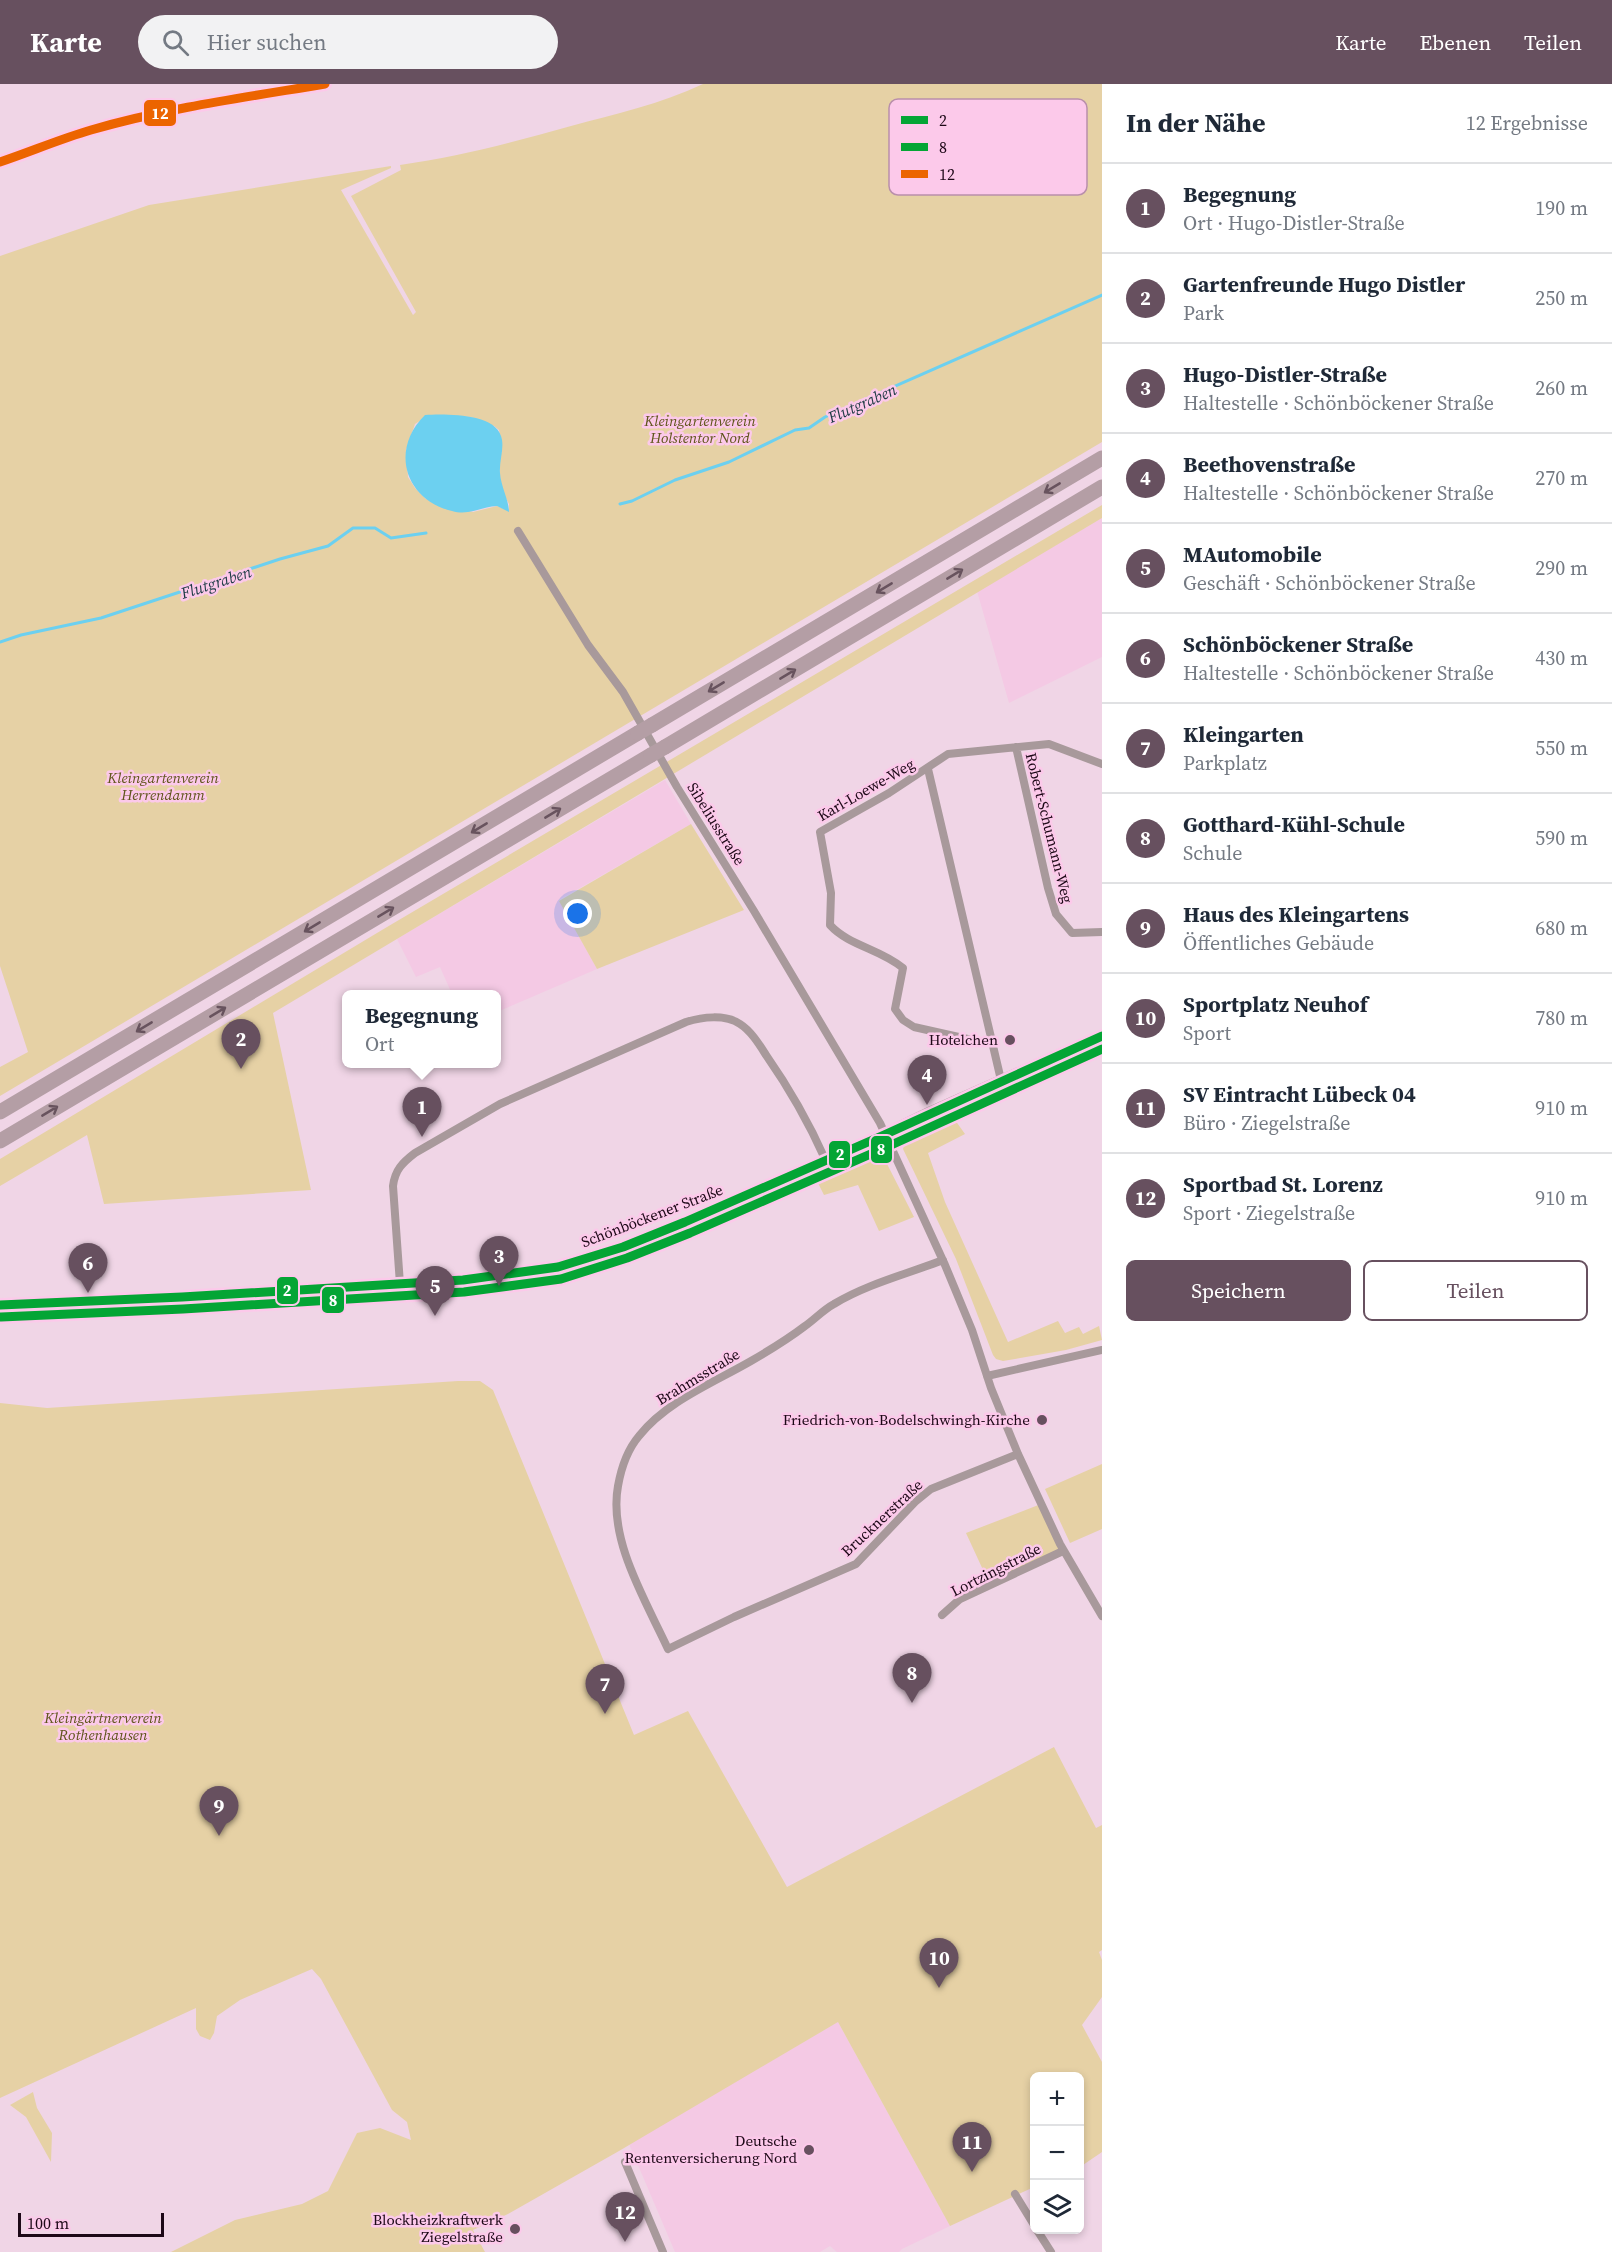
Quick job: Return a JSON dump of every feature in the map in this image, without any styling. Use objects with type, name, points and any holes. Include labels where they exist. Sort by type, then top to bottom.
[{"type":"highway","points":[[0,1112],[1102,458]]},
{"type":"highway","points":[[0,1141],[1102,487]]},
{"type":"main road","name":"Schönböckener Straße","points":[[0,1305],[171,1298],[400,1284],[497,1277],[558,1267],[623,1247],[675,1226],[825,1159],[885,1135],[928,1113],[1102,1036]]},
{"type":"street","points":[[0,162],[89,131],[237,99],[325,84]]},
{"type":"street","name":"Sibeliusstraße","points":[[518,531],[588,645],[623,692],[676,787],[754,911],[874,1113],[943,1260],[972,1330],[987,1376],[1018,1454],[1063,1551],[1102,1616]]},
{"type":"street","name":"Robert-Schumann-Weg","points":[[1102,765],[1049,744],[1016,747],[1029,813],[1056,914],[1072,933],[1102,932]]},
{"type":"street","name":"Karl-Loewe-Weg","points":[[990,1040],[981,1042],[914,1027],[903,1020],[895,1009],[895,999],[902,980],[903,968],[892,959],[837,933],[830,925],[831,893],[820,832],[855,814],[948,754],[1016,747]]},
{"type":"street","name":"Karl-Loewe-Weg","points":[[928,769],[1001,1080]]},
{"type":"street","points":[[400,1284],[393,1186],[395,1174],[402,1163],[414,1153],[500,1104],[702,1017],[725,1018],[739,1023],[753,1036],[789,1088],[825,1159]]},
{"type":"street","name":"Brahmsstraße","points":[[668,1649],[642,1593],[618,1530],[618,1486],[629,1453],[638,1437],[668,1407],[769,1350],[832,1305],[852,1294],[943,1260]]},
{"type":"street","points":[[987,1376],[1102,1350]]},
{"type":"street","name":"Brucknerstraße","points":[[668,1649],[734,1617],[856,1564],[915,1502],[931,1489],[1018,1454]]},
{"type":"street","name":"Lortzingstraße","points":[[942,1615],[960,1599],[1063,1551]]},
{"type":"street","points":[[626,2162],[663,2252]]},
{"type":"street","points":[[1015,2194],[1030,2217]]},
{"type":"street","points":[[1040,2234],[1051,2252]]},
{"type":"shaded area","points":[[1102,518],[1102,657],[1009,703],[977,591]]},
{"type":"shaded area","points":[[665,780],[691,824],[559,900],[597,969],[501,1010],[501,990],[450,990],[440,967],[416,977],[397,939]]},
{"type":"shaded area","points":[[838,2022],[950,2226],[899,2252],[837,2252],[830,2246],[820,2252],[675,2252],[629,2144]]},
{"type":"green space","points":[[703,84],[1102,84],[1102,442],[0,1096],[0,1067],[28,1052],[0,966],[0,256],[149,205],[391,166],[391,168],[341,190],[413,315],[416,312],[351,196],[401,170],[400,165],[444,158],[507,143],[671,97]],"holes":[[[429,415],[471,417],[499,430],[502,449],[499,463],[501,489],[509,504],[509,511],[497,506],[473,512],[426,499],[415,488],[408,477],[406,450],[415,424]]]},
{"type":"green space","points":[[1102,505],[1102,518],[273,1013],[311,1190],[104,1204],[87,1135],[0,1186],[0,1159],[387,927]]},
{"type":"green space","points":[[691,824],[744,910],[597,969],[559,901]]},
{"type":"green space","points":[[955,1120],[965,1134],[928,1153],[945,1202],[1008,1342],[1058,1321],[1065,1333],[1079,1327],[1083,1334],[1099,1326],[1102,1340],[1066,1350],[1003,1361],[996,1359],[993,1355],[956,1259],[903,1149],[905,1143]]},
{"type":"green space","points":[[877,1156],[885,1160],[914,1217],[879,1231],[858,1185],[824,1195],[817,1181]]},
{"type":"green space","name":"Kleingärtnerverein Rothenhausen","points":[[480,1381],[493,1390],[634,1735],[688,1711],[787,1887],[1054,1747],[1096,1828],[1102,1825],[1102,1950],[1099,1952],[1102,1960],[1102,1997],[1082,2025],[1102,2062],[1102,2152],[1084,2164],[1084,2072],[1030,2072],[1030,2189],[950,2226],[838,2022],[619,2151],[508,2214],[473,2230],[485,2252],[171,2252],[235,2220],[302,2204],[328,2191],[357,2133],[380,2128],[411,2140],[407,2122],[392,2110],[321,1979],[312,1969],[240,2000],[217,2016],[214,2033],[210,2040],[200,2036],[196,2029],[196,2008],[0,2098],[0,1403],[47,1408]]},
{"type":"green space","points":[[1102,1464],[1102,1529],[1070,1543],[1045,1489]]},
{"type":"green space","points":[[1041,1504],[1063,1551],[990,1585],[966,1533]]},
{"type":"green space","points":[[33,2092],[37,2108],[52,2133],[51,2162],[26,2117],[10,2105]]},
{"type":"water","points":[[425,415],[467,416],[497,428],[502,440],[500,473],[509,512],[497,506],[469,512],[452,511],[436,505],[423,496],[413,484],[407,471],[406,457],[414,428]]},
{"type":"waterway","name":"Flutgraben","points":[[620,504],[632,501],[675,480],[729,462],[795,430],[809,428],[825,417],[1102,295]]},
{"type":"waterway","name":"Flutgraben","points":[[0,642],[21,635],[101,618],[280,559],[328,546],[353,528],[375,528],[391,538],[426,533]]},
{"type":"transit line","name":"12","points":[[0,162],[79,134],[149,115],[325,84]]},
{"type":"transit line","name":"2","points":[[0,1305],[182,1297],[463,1280],[558,1267],[623,1247],[685,1222],[1102,1036]]},
{"type":"transit line","name":"8","points":[[1,1317],[183,1309],[464,1292],[561,1279],[627,1258],[690,1233],[1102,1049]]},
{"type":"place","name":"Hotelchen","points":[[1010,1040]]},
{"type":"place","name":"Gartenfreunde Hugo Distler","points":[[241,1069]]},
{"type":"place","name":"Beethovenstraße","points":[[927,1105]]},
{"type":"place","name":"Begegnung","points":[[422,1137]]},
{"type":"place","name":"Hugo-Distler-Straße","points":[[499,1286]]},
{"type":"place","name":"Schönböckener Straße","points":[[88,1293]]},
{"type":"place","name":"MAutomobile","points":[[435,1316]]},
{"type":"place","name":"Friedrich-von-Bodelschwingh-Kirche","points":[[1042,1420]]},
{"type":"place","name":"Gotthard-Kühl-Schule","points":[[912,1703]]},
{"type":"place","name":"Kleingarten","points":[[605,1714]]},
{"type":"place","name":"Haus des Kleingartens","points":[[219,1836]]},
{"type":"place","name":"Sportplatz Neuhof","points":[[939,1988]]},
{"type":"place","name":"Deutsche Rentenversicherung Nord","points":[[809,2150]]},
{"type":"place","name":"SV Eintracht Lübeck 04","points":[[972,2172]]},
{"type":"place","name":"Blockheizkraftwerk Ziegelstraße","points":[[515,2229]]},
{"type":"place","name":"Sportbad St. Lorenz","points":[[625,2242]]},
{"type":"park label","name":"Kleingartenverein Holstentor Nord","points":[[700,430]]},
{"type":"park label","name":"Kleingartenverein Herrendamm","points":[[163,786]]}]
